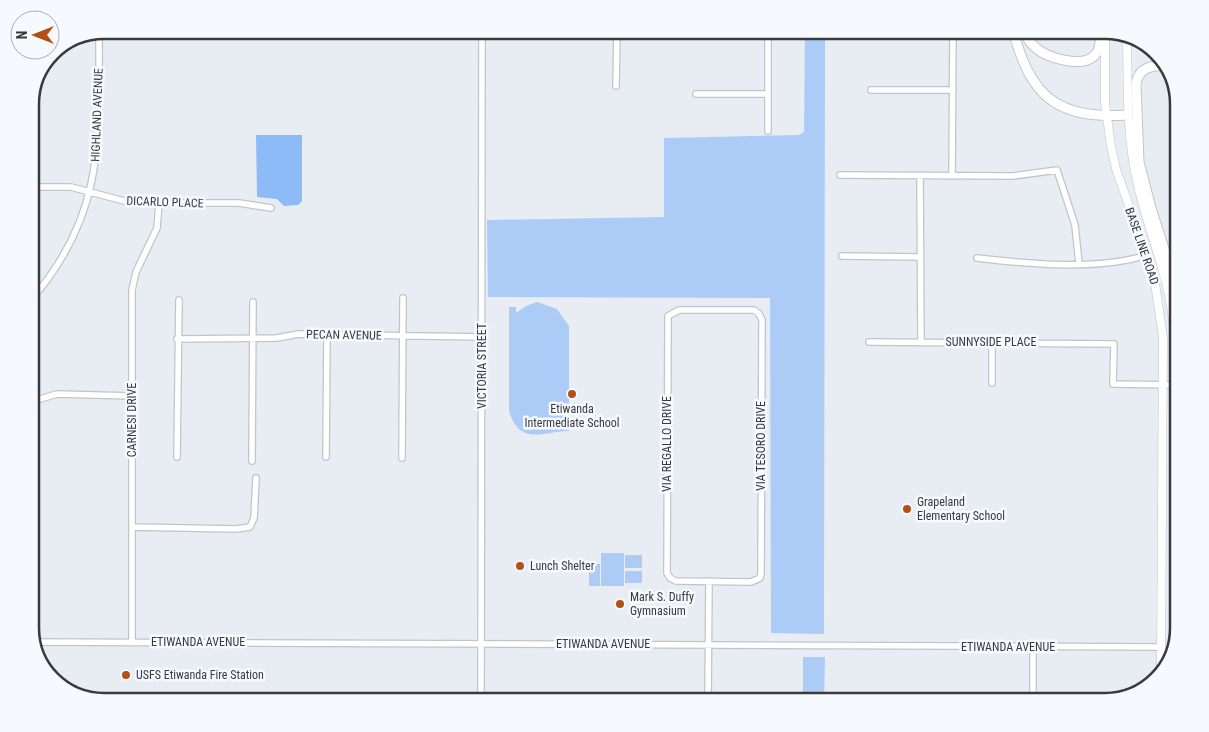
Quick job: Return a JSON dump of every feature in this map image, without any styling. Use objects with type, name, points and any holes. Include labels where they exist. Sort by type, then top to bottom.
[{"type":"highway","points":[[1016,39],[1028,74],[1045,95],[1062,107],[1074,111],[1106,116],[1127,114]]},
{"type":"highway","points":[[1030,39],[1034,47],[1043,53],[1083,62],[1091,59],[1098,51],[1101,39]]},
{"type":"highway","points":[[1159,67],[1146,68],[1139,74],[1136,85],[1140,162],[1147,194],[1168,261],[1167,282]]},
{"type":"main road","name":"BASE LINE ROAD","points":[[1104,39],[1106,116],[1116,169],[1147,255],[1158,294],[1161,315],[1163,385],[1161,661]]},
{"type":"main road","name":"BASE LINE ROAD","points":[[1127,43],[1127,114],[1132,156],[1139,192],[1167,282],[1170,303]]},
{"type":"main road","name":"ETIWANDA AVENUE","points":[[1161,647],[1167,647]]},
{"type":"street","name":"HIGHLAND AVENUE","points":[[39,290],[53,273],[70,245],[91,192],[99,133],[100,39]]},
{"type":"street","name":"VICTORIA STREET","points":[[481,693],[482,39]]},
{"type":"street","points":[[616,86],[617,39]]},
{"type":"street","points":[[768,39],[768,131]]},
{"type":"street","points":[[952,176],[953,39]]},
{"type":"street","points":[[871,90],[953,90]]},
{"type":"street","points":[[696,94],[768,94]]},
{"type":"street","points":[[840,175],[1014,176],[1057,170],[1077,235],[1078,264]]},
{"type":"street","points":[[920,175],[921,342]]},
{"type":"street","name":"DICARLO PLACE","points":[[39,187],[70,187],[132,203],[239,203],[271,208]]},
{"type":"street","name":"CARNESI DRIVE","points":[[132,642],[132,290],[136,272],[157,228],[159,203]]},
{"type":"street","points":[[977,258],[1009,262],[1078,264],[1124,262],[1147,255]]},
{"type":"street","points":[[842,256],[920,257]]},
{"type":"street","points":[[402,298],[402,458]]},
{"type":"street","points":[[177,457],[177,339],[179,300]]},
{"type":"street","points":[[252,461],[253,302]]},
{"type":"street","name":"VIA TESORO DRIVE","points":[[672,312],[679,310],[754,310],[762,320],[760,578],[751,582],[709,581]]},
{"type":"street","name":"VIA REGALLO DRIVE","points":[[672,312],[668,316],[667,573],[670,578],[676,581],[709,581]]},
{"type":"street","name":"PECAN AVENUE","points":[[177,339],[283,338],[298,334],[482,337]]},
{"type":"street","points":[[326,457],[327,334]]},
{"type":"street","name":"SUNNYSIDE PLACE","points":[[869,342],[1114,344],[1114,384],[1163,385]]},
{"type":"street","points":[[992,342],[992,383]]},
{"type":"street","points":[[1163,385],[1170,385]]},
{"type":"street","points":[[39,399],[57,394],[132,396]]},
{"type":"street","points":[[132,527],[236,529],[250,527],[254,518],[256,478]]},
{"type":"street","points":[[708,693],[709,581]]},
{"type":"street","name":"ETIWANDA AVENUE","points":[[40,642],[1161,647]]},
{"type":"street","points":[[1033,647],[1033,693]]},
{"type":"shaded area","points":[[805,39],[825,39],[824,634],[771,633],[770,298],[488,297],[487,220],[664,217],[664,138],[799,135],[804,132]]},
{"type":"shaded area","points":[[256,135],[302,135],[302,201],[298,205],[284,206],[277,199],[257,197]]},
{"type":"shaded area","points":[[537,302],[557,309],[569,326],[569,431],[542,434],[526,433],[514,422],[509,411],[509,307],[516,307],[516,313],[526,306]]},
{"type":"shaded area","points":[[601,553],[624,553],[624,586],[601,586]]},
{"type":"shaded area","points":[[625,555],[642,555],[642,568],[625,568]]},
{"type":"shaded area","points":[[589,564],[600,564],[600,586],[589,586]]},
{"type":"shaded area","points":[[625,571],[642,571],[642,583],[625,583]]},
{"type":"shaded area","points":[[803,657],[825,657],[824,693],[803,693]]},
{"type":"place","name":"Etiwanda Intermediate School","points":[[572,394]]},
{"type":"place","name":"Grapeland Elementary School","points":[[907,509]]},
{"type":"place","name":"Lunch Shelter","points":[[520,566]]},
{"type":"place","name":"Mark S. Duffy Gymnasium","points":[[620,604]]},
{"type":"place","name":"USFS Etiwanda Fire Station","points":[[126,675]]}]
